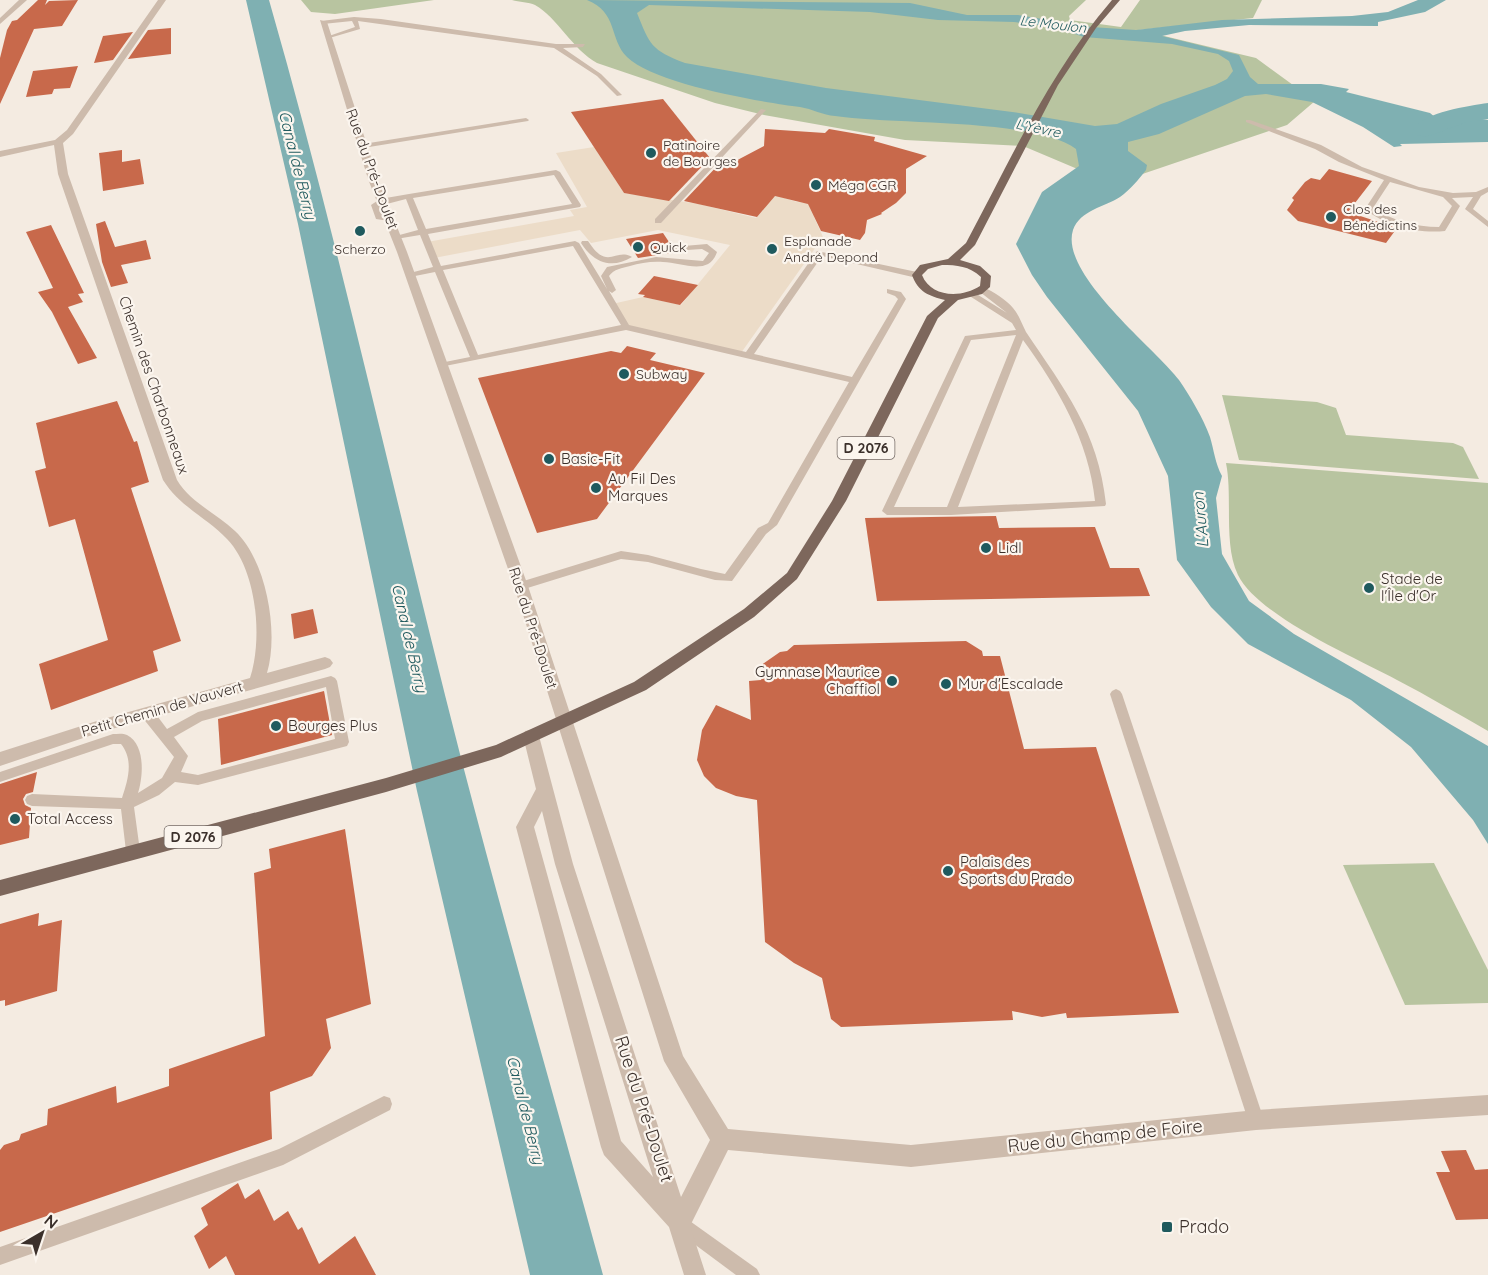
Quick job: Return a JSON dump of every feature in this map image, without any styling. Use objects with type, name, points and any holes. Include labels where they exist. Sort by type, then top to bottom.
[{"type":"main road","points":[[952,261],[973,266],[986,276],[987,284],[982,290],[972,295],[955,297],[934,294],[922,287],[920,271],[952,261],[970,245],[1041,111],[1083,39],[1116,0]]},
{"type":"main road","points":[[970,245],[973,266]]},
{"type":"main road","name":"D 2076","points":[[933,316],[934,294]]},
{"type":"main road","name":"D 2076","points":[[0,888],[386,784],[501,750],[639,687],[749,613],[792,576],[839,501],[933,316],[955,297]]},
{"type":"street","points":[[0,22],[23,0]]},
{"type":"street","points":[[0,154],[58,142],[70,132],[162,0]]},
{"type":"street","name":"Rue du Pré-Doulet","points":[[323,22],[363,146],[520,586],[674,1061],[722,1140],[680,1223]]},
{"type":"street","name":"Chemin des Charbonneaux","points":[[58,142],[63,174],[170,480],[176,493],[187,503],[233,537],[251,570],[265,633],[265,648],[256,682]]},
{"type":"street","name":"Petit Chemin de Vauvert","points":[[0,759],[147,713],[325,663]]},
{"type":"street","name":"Rue du Pré-Doulet","points":[[531,736],[564,864],[695,1275]]},
{"type":"street","name":"Rue du Pré-Doulet","points":[[545,789],[525,827],[612,1147],[680,1223]]},
{"type":"street","name":"Rue du Champ de Foire","points":[[722,1140],[911,1156],[1256,1120],[1488,1105]]},
{"type":"lane","points":[[328,38],[358,28],[354,19]]},
{"type":"lane","points":[[323,22],[354,19],[445,29],[556,46],[583,45]]},
{"type":"lane","points":[[556,46],[599,75],[619,95]]},
{"type":"lane","points":[[657,221],[763,110]]},
{"type":"lane","points":[[363,146],[526,120]]},
{"type":"lane","points":[[1248,121],[1318,147],[1327,155],[1388,179],[1445,195],[1478,194],[1488,189]]},
{"type":"lane","points":[[383,201],[556,172],[577,205],[396,237]]},
{"type":"lane","points":[[1388,179],[1369,209],[1386,220],[1417,230],[1442,229],[1456,207],[1445,195]]},
{"type":"lane","points":[[1478,194],[1469,209],[1488,225]]},
{"type":"lane","points":[[409,196],[475,358]]},
{"type":"lane","points":[[541,249],[552,241],[568,237],[582,239],[592,255],[599,260],[636,255]]},
{"type":"lane","points":[[410,274],[575,243],[626,327]]},
{"type":"lane","points":[[612,304],[613,291],[605,276],[610,269],[660,259],[693,265],[709,261],[713,252],[704,246],[672,249]]},
{"type":"lane","points":[[748,355],[820,253],[882,266],[920,271]]},
{"type":"lane","points":[[982,290],[1009,308],[1013,320],[1048,366],[1069,402],[1100,483],[1101,504],[951,511],[887,511],[968,338],[1022,332]]},
{"type":"lane","points":[[520,586],[621,555],[636,556],[710,576],[728,578],[735,572],[762,531],[772,525],[778,516],[902,300],[898,294],[890,291]]},
{"type":"lane","points":[[972,295],[1013,320]]},
{"type":"lane","points":[[443,365],[626,327],[855,380]]},
{"type":"lane","points":[[951,511],[1022,332]]},
{"type":"lane","points":[[165,736],[198,717],[331,681],[342,742],[198,780],[174,776]]},
{"type":"lane","points":[[1116,694],[1256,1120]]},
{"type":"lane","points":[[32,800],[128,804],[157,790],[174,776],[181,756],[147,713]]},
{"type":"lane","points":[[0,777],[113,739],[124,739],[132,747],[137,775],[128,804],[132,820],[133,851]]},
{"type":"lane","points":[[0,1256],[283,1156],[384,1104]]},
{"type":"lane","points":[[680,1223],[752,1275]]},
{"type":"green space","points":[[301,0],[434,0],[335,14],[311,12]]},
{"type":"green space","points":[[512,0],[1086,0],[1069,16],[1070,20],[1121,27],[1140,0],[1262,0],[1253,18],[1139,30],[1256,58],[1315,101],[1287,125],[1113,184],[1023,146],[905,140],[764,115],[715,103],[597,63],[580,50],[543,10],[533,4]]},
{"type":"green space","points":[[1222,395],[1317,402],[1336,408],[1346,435],[1453,443],[1463,447],[1479,479],[1239,460]]},
{"type":"green space","name":"Stade de l'Île d'Or","points":[[1226,463],[1488,483],[1488,731],[1409,686],[1310,635],[1266,606],[1249,590],[1238,575],[1233,563],[1229,535],[1229,490]]},
{"type":"green space","points":[[1434,863],[1488,970],[1488,1003],[1405,1005],[1343,865]]},
{"type":"shaded area","name":"Esplanade André Depond","points":[[594,147],[624,193],[699,204],[756,218],[765,208],[763,201],[775,195],[797,202],[823,204],[814,217],[823,237],[741,353],[626,327],[612,304],[643,297],[681,305],[730,245],[658,230],[591,243],[580,230],[434,258],[427,242],[574,216],[570,210],[587,207],[556,153]]},
{"type":"water","name":"Canal de Berry","points":[[246,0],[269,0],[344,283],[461,758],[603,1275],[530,1275],[417,791],[298,224]]},
{"type":"water","points":[[587,0],[910,3],[967,15],[1018,15],[1091,27],[1136,30],[1222,20],[1352,16],[1388,12],[1418,0],[1446,0],[1425,12],[1378,22],[1378,26],[1249,25],[1185,31],[1162,36],[1239,55],[1250,77],[1258,84],[1321,84],[1349,89],[1346,92],[1430,113],[1436,118],[1458,116],[1488,120],[1488,142],[1400,144],[1402,146],[1394,147],[1363,127],[1312,102],[1266,94],[1245,96],[1159,134],[1128,142],[1128,151],[1147,165],[1146,170],[1120,197],[1087,213],[1076,223],[1073,230],[1073,248],[1080,268],[1094,289],[1179,380],[1200,415],[1210,437],[1222,476],[1216,498],[1222,554],[1249,601],[1294,634],[1488,746],[1488,844],[1473,820],[1411,747],[1351,700],[1248,644],[1211,607],[1177,560],[1168,476],[1138,411],[1047,297],[1032,275],[1016,244],[1042,192],[1079,166],[1076,149],[1056,139],[1029,132],[997,127],[860,119],[831,115],[683,83],[660,76],[627,57],[621,50],[609,19],[597,5]],"holes":[[[649,5],[870,12],[938,20],[1014,22],[1054,27],[1084,37],[1172,44],[1218,54],[1229,61],[1233,71],[1227,79],[1215,85],[1161,104],[1117,124],[1095,126],[1019,113],[826,88],[685,63],[665,54],[653,45],[637,13]]]},
{"type":"building","points":[[38,0],[47,0],[45,5],[49,1],[78,0],[62,26],[34,29],[0,104],[0,58],[7,30],[12,21],[17,20]]},
{"type":"building","points":[[171,28],[171,54],[128,59],[148,30]]},
{"type":"building","points":[[133,32],[113,60],[94,63],[103,36]]},
{"type":"building","points":[[78,66],[70,88],[54,89],[52,94],[26,97],[33,71]]},
{"type":"building","name":"Patinoire de Bourges","points":[[663,99],[710,158],[669,201],[624,193],[571,112]]},
{"type":"building","name":"Méga CGR","points":[[765,129],[825,133],[829,129],[875,137],[874,141],[927,156],[906,169],[906,193],[882,214],[867,220],[865,233],[860,240],[821,231],[808,204],[775,196],[757,217],[684,201],[721,162],[728,165],[764,146]]},
{"type":"building","points":[[122,150],[122,162],[140,159],[144,184],[103,191],[99,153]]},
{"type":"building","name":"Clos des Bénédictins","points":[[1329,169],[1372,181],[1348,212],[1397,228],[1386,243],[1298,221],[1287,210],[1294,200],[1292,198],[1305,182],[1311,178],[1320,180]]},
{"type":"building","points":[[105,221],[115,247],[146,240],[151,259],[121,265],[128,283],[111,287],[102,262],[96,224]]},
{"type":"building","points":[[51,225],[84,293],[78,294],[83,302],[68,307],[97,358],[78,364],[52,312],[38,292],[53,288],[26,232]]},
{"type":"building","name":"Quick","points":[[663,233],[671,245],[666,248],[670,253],[638,258],[626,239]]},
{"type":"building","points":[[654,276],[698,285],[680,305],[638,294]]},
{"type":"building","points":[[627,346],[656,353],[650,360],[705,373],[597,519],[537,533],[478,378],[611,351],[621,353]]},
{"type":"building","points":[[117,401],[134,442],[137,441],[149,482],[131,488],[181,641],[153,651],[158,671],[51,710],[39,664],[108,640],[75,519],[49,527],[35,471],[46,468],[36,423]]},
{"type":"building","name":"Lidl","points":[[996,516],[999,528],[1095,527],[1110,568],[1139,568],[1150,596],[877,601],[865,518]]},
{"type":"building","points":[[313,609],[318,633],[294,639],[291,614]]},
{"type":"building","name":"Palais des Sports du Prado","points":[[966,641],[982,651],[983,656],[1000,656],[1024,749],[1096,747],[1179,1013],[1067,1018],[1066,1013],[1042,1017],[1012,1011],[1013,1020],[841,1027],[831,1019],[822,978],[794,963],[765,942],[757,800],[736,796],[716,788],[704,776],[697,760],[702,730],[716,705],[751,720],[749,681],[761,680],[760,666],[794,645]]},
{"type":"building","name":"Bourges Plus","points":[[324,691],[332,735],[221,765],[218,719]]},
{"type":"building","name":"Total Access","points":[[37,772],[33,792],[26,794],[23,799],[25,805],[31,808],[29,838],[0,845],[0,784]]},
{"type":"building","points":[[345,829],[371,1004],[326,1019],[331,1048],[312,1076],[270,1092],[272,1139],[0,1232],[0,1150],[4,1145],[19,1140],[21,1134],[47,1125],[48,1109],[116,1086],[117,1103],[169,1086],[169,1069],[265,1036],[254,873],[271,868],[269,849]]},
{"type":"building","points":[[39,913],[38,926],[62,920],[57,991],[5,1006],[5,1000],[0,1001],[0,924]]},
{"type":"building","points":[[1466,1150],[1475,1170],[1488,1169],[1488,1219],[1456,1220],[1436,1172],[1450,1172],[1441,1151]]},
{"type":"building","points":[[238,1183],[245,1199],[259,1189],[274,1221],[288,1211],[298,1230],[302,1227],[319,1264],[355,1236],[376,1275],[235,1275],[226,1256],[209,1269],[194,1236],[208,1225],[201,1208]]},
{"type":"waterway","points":[[1426,129],[1458,116],[1488,111]]},
{"type":"place","name":"Patinoire de Bourges","points":[[651,153]]},
{"type":"place","name":"Méga CGR","points":[[816,185]]},
{"type":"place","name":"Clos des Bénédictins","points":[[1331,217]]},
{"type":"place","name":"Scherzo","points":[[360,231]]},
{"type":"place","name":"Quick","points":[[638,247]]},
{"type":"place","name":"Esplanade André Depond","points":[[772,249]]},
{"type":"place","name":"Subway","points":[[624,374]]},
{"type":"place","name":"Basic-Fit","points":[[549,459]]},
{"type":"place","name":"Au Fil Des Marques","points":[[596,488]]},
{"type":"place","name":"Lidl","points":[[986,548]]},
{"type":"place","name":"Stade de l'Île d'Or","points":[[1369,588]]},
{"type":"place","name":"Gymnase Maurice Chaffiol","points":[[892,681]]},
{"type":"place","name":"Mur d'Escalade","points":[[946,684]]},
{"type":"place","name":"Bourges Plus","points":[[276,726]]},
{"type":"place","name":"Total Access","points":[[15,819]]},
{"type":"place","name":"Palais des Sports du Prado","points":[[948,871]]},
{"type":"place","name":"Prado","points":[[1167,1227]]},
{"type":"water label","name":"Le Moulon","points":[[1053,24]]},
{"type":"water label","name":"L'Yèvre","points":[[1038,128]]},
{"type":"water label","name":"L'Auron","points":[[1200,520]]}]
